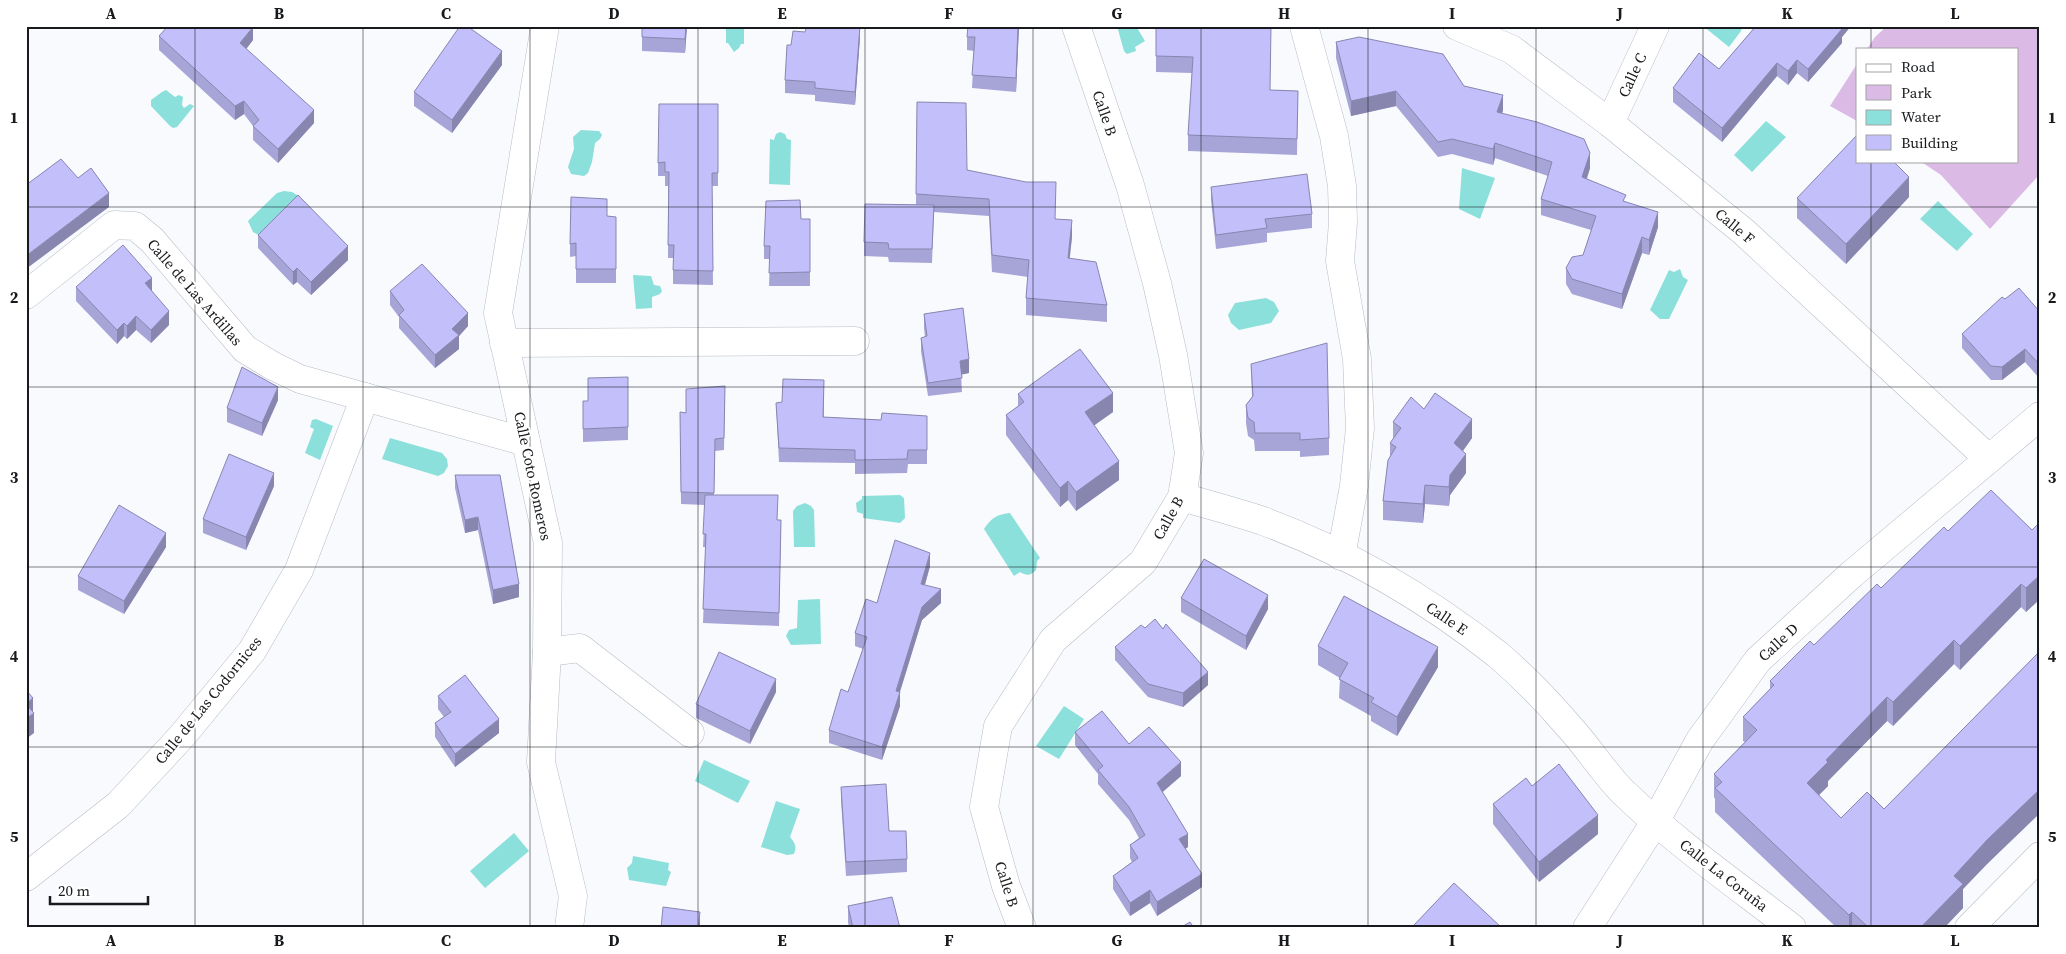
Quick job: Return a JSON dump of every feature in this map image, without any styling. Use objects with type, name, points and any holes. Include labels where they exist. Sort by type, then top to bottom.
[{"type":"street","name":"Calle Coto Romeros","points":[[545,26],[498,313],[548,543],[547,652],[541,762],[573,896],[569,928]]},
{"type":"street","name":"Calle B","points":[[1022,928],[1006,886],[984,807],[998,726],[1053,640],[1143,562],[1182,497],[1189,453],[1174,355],[1157,283],[1130,185],[1076,26]]},
{"type":"street","points":[[1304,26],[1336,146],[1342,186],[1343,222],[1340,261],[1357,359],[1360,428],[1354,486],[1341,556]]},
{"type":"street","name":"Calle F","points":[[1457,26],[1511,49],[1610,124],[1744,232],[1989,459]]},
{"type":"street","name":"Calle C","points":[[1610,124],[1655,26]]},
{"type":"street","name":"Calle de Las Ardillas","points":[[26,295],[114,225],[136,226],[152,240],[245,349],[273,366],[300,379],[526,442]]},
{"type":"street","points":[[504,343],[855,341]]},
{"type":"street","name":"Calle de Las Codornices","points":[[26,877],[118,805],[182,736],[252,651],[299,570],[366,397]]},
{"type":"street","name":"Calle D","points":[[1588,928],[1655,822],[1700,740],[1758,660],[1852,574],[2040,416]]},
{"type":"street","name":"Calle E","points":[[1182,497],[1263,522],[1341,556],[1445,615],[1498,656],[1537,691],[1621,790],[1655,822]]},
{"type":"street","points":[[547,652],[580,648],[690,733]]},
{"type":"street","name":"Calle La Coruña","points":[[1655,822],[1792,928]]},
{"type":"street","points":[[1969,928],[2040,856]]},
{"type":"green space","points":[[1887,26],[2040,26],[2040,174],[1990,229],[1941,175],[1922,162],[2018,162],[2018,48],[1868,48],[1875,37]]},
{"type":"green space","points":[[1856,66],[1856,120],[1830,106]]},
{"type":"water","points":[[726,26],[744,26],[744,44],[741,44],[734,52],[726,43]]},
{"type":"water","points":[[1117,26],[1136,26],[1145,41],[1135,47],[1136,51],[1127,54],[1124,51]]},
{"type":"water","points":[[1703,26],[1742,26],[1741,31],[1729,47]]},
{"type":"water","points":[[166,90],[175,97],[179,95],[183,97],[182,105],[184,108],[190,104],[194,106],[177,127],[173,128],[151,106],[151,100]]},
{"type":"water","points":[[1766,121],[1786,137],[1752,172],[1734,155]]},
{"type":"water","points":[[581,130],[599,131],[602,135],[595,143],[592,162],[588,173],[584,176],[571,174],[568,167],[574,149],[573,137]]},
{"type":"water","points":[[780,132],[785,134],[787,139],[791,140],[790,185],[769,184],[770,139],[774,140],[776,134]]},
{"type":"water","points":[[1462,168],[1495,178],[1480,219],[1459,209]]},
{"type":"water","points":[[284,191],[297,195],[297,204],[260,236],[253,232],[248,221],[277,193]]},
{"type":"water","points":[[1938,201],[1973,234],[1957,251],[1920,219]]},
{"type":"water","points":[[1680,269],[1683,277],[1688,280],[1669,319],[1660,319],[1650,310],[1669,270],[1674,272]]},
{"type":"water","points":[[633,275],[651,276],[654,285],[660,286],[662,291],[660,294],[652,297],[652,308],[636,309]]},
{"type":"water","points":[[1266,298],[1274,302],[1279,311],[1271,323],[1239,330],[1231,323],[1228,315],[1235,303]]},
{"type":"water","points":[[316,419],[333,426],[320,460],[305,453],[314,429],[310,427],[312,420]]},
{"type":"water","points":[[390,438],[442,453],[447,459],[448,466],[444,473],[438,476],[382,459]]},
{"type":"water","points":[[900,495],[904,498],[905,518],[900,523],[863,518],[863,514],[857,512],[856,503],[862,499],[862,496]]},
{"type":"water","points":[[805,503],[814,510],[815,547],[794,547],[793,511],[797,506]]},
{"type":"water","points":[[1010,513],[1040,558],[1037,561],[1036,570],[1027,575],[1020,572],[1014,576],[984,529],[995,517]]},
{"type":"water","points":[[820,599],[821,644],[791,645],[786,636],[789,630],[797,628],[798,600]]},
{"type":"water","points":[[1064,706],[1084,719],[1059,759],[1036,746]]},
{"type":"water","points":[[704,760],[750,781],[738,803],[695,781]]},
{"type":"water","points":[[776,801],[800,809],[790,837],[795,845],[794,854],[787,855],[761,847]]},
{"type":"water","points":[[514,833],[529,851],[485,888],[470,871]]},
{"type":"water","points":[[633,856],[669,863],[668,870],[671,872],[666,886],[629,880],[627,868],[632,863]]},
{"type":"building","points":[[168,26],[252,26],[240,43],[314,110],[278,149],[253,126],[259,120],[244,101],[235,106],[159,36]]},
{"type":"building","points":[[460,26],[467,26],[502,51],[452,120],[414,92]]},
{"type":"building","points":[[642,26],[686,26],[685,39],[642,37]]},
{"type":"building","points":[[823,26],[860,26],[855,92],[815,88],[815,82],[785,80],[787,45],[791,45],[793,31],[805,32],[806,28],[822,28]]},
{"type":"building","points":[[968,26],[1018,26],[1016,78],[972,75],[975,37],[967,37]]},
{"type":"building","points":[[1156,26],[1271,26],[1270,90],[1298,91],[1297,139],[1188,135],[1193,57],[1156,56]]},
{"type":"building","points":[[1756,26],[1839,26],[1842,29],[1808,69],[1797,60],[1788,71],[1777,63],[1722,128],[1673,88],[1699,53],[1719,69]]},
{"type":"building","points":[[1359,37],[1443,54],[1464,86],[1503,95],[1497,112],[1537,122],[1584,139],[1590,153],[1582,177],[1626,195],[1623,201],[1658,212],[1649,240],[1642,237],[1622,294],[1572,279],[1566,268],[1572,257],[1583,255],[1596,216],[1541,199],[1552,162],[1495,143],[1493,149],[1452,139],[1438,142],[1396,91],[1351,101],[1336,42]]},
{"type":"building","points":[[917,102],[966,103],[967,170],[1026,182],[1056,182],[1055,219],[1072,220],[1068,258],[1096,262],[1107,305],[1026,298],[1029,260],[992,255],[989,199],[916,194]]},
{"type":"building","points":[[659,104],[718,104],[718,173],[712,173],[713,271],[673,270],[674,245],[668,245],[669,172],[665,172],[665,162],[658,163]]},
{"type":"building","points":[[1856,136],[1856,162],[1894,162],[1909,177],[1846,244],[1797,198]]},
{"type":"building","points":[[61,159],[78,178],[91,168],[109,193],[26,256],[26,185]]},
{"type":"building","points":[[1307,174],[1312,214],[1265,219],[1267,228],[1216,235],[1211,187]]},
{"type":"building","points":[[298,195],[348,246],[311,282],[297,268],[293,272],[258,235]]},
{"type":"building","points":[[571,197],[607,199],[607,216],[616,217],[616,269],[576,269],[576,243],[570,244]]},
{"type":"building","points":[[800,200],[801,219],[810,219],[810,272],[769,273],[770,246],[764,246],[766,201]]},
{"type":"building","points":[[865,204],[934,205],[932,249],[889,249],[888,243],[864,242]]},
{"type":"building","points":[[123,245],[152,278],[145,283],[169,311],[151,330],[136,316],[127,326],[124,323],[117,330],[76,287]]},
{"type":"building","points":[[422,264],[468,313],[452,329],[459,335],[435,355],[399,315],[404,310],[390,291]]},
{"type":"building","points":[[2019,288],[2040,312],[2040,365],[2025,349],[2002,367],[1991,366],[1962,334],[2002,297],[2005,299]]},
{"type":"building","points":[[963,308],[969,359],[960,361],[962,378],[928,383],[921,338],[927,336],[924,314]]},
{"type":"building","points":[[1327,343],[1329,438],[1300,440],[1300,433],[1255,433],[1254,422],[1248,418],[1246,405],[1253,396],[1251,364]]},
{"type":"building","points":[[1080,349],[1113,393],[1085,412],[1119,461],[1076,492],[1068,481],[1060,488],[1006,415],[1024,402],[1018,394]]},
{"type":"building","points":[[242,367],[278,387],[262,423],[227,408]]},
{"type":"building","points":[[628,377],[628,427],[583,429],[583,401],[588,401],[588,378]]},
{"type":"building","points":[[783,379],[824,380],[823,417],[881,420],[882,413],[927,416],[927,450],[908,450],[907,459],[855,460],[855,450],[779,448],[776,403],[782,402]]},
{"type":"building","points":[[725,386],[724,438],[715,439],[714,493],[681,492],[680,412],[686,413],[686,389]]},
{"type":"building","points":[[1435,393],[1472,419],[1454,443],[1466,454],[1450,475],[1449,487],[1425,485],[1423,504],[1383,501],[1388,460],[1396,447],[1390,443],[1401,428],[1393,422],[1411,397],[1424,409]]},
{"type":"building","points":[[229,454],[274,473],[246,537],[203,519]]},
{"type":"building","points":[[455,475],[500,475],[519,584],[493,590],[478,517],[465,520]]},
{"type":"building","points":[[1991,490],[2032,530],[2040,522],[2040,575],[2026,588],[2021,584],[1960,646],[1954,640],[1893,702],[1887,697],[1826,760],[1828,762],[1807,783],[1841,818],[1867,792],[1884,809],[2040,651],[2040,789],[1987,840],[1954,876],[1963,884],[1920,928],[1869,928],[1852,912],[1849,915],[1715,788],[1722,782],[1714,774],[1757,730],[1743,717],[1774,685],[1770,681],[1810,641],[1814,645],[1877,584],[1881,588],[1944,527],[1948,531]]},
{"type":"building","points":[[705,495],[778,495],[777,520],[781,520],[779,613],[703,609],[706,534],[703,534]]},
{"type":"building","points":[[119,505],[166,533],[124,601],[78,576]]},
{"type":"building","points":[[895,540],[930,553],[921,584],[941,589],[922,607],[896,691],[900,692],[882,747],[829,730],[841,689],[848,692],[867,637],[855,633],[866,599],[877,603]]},
{"type":"building","points":[[1204,559],[1268,595],[1246,636],[1181,598]]},
{"type":"building","points":[[1344,596],[1438,647],[1397,717],[1371,702],[1374,698],[1339,679],[1348,663],[1318,646]]},
{"type":"building","points":[[1155,619],[1163,629],[1166,624],[1208,672],[1183,693],[1148,684],[1115,647],[1141,625],[1145,628]]},
{"type":"building","points":[[719,652],[776,679],[750,731],[696,704]]},
{"type":"building","points":[[465,675],[499,719],[455,754],[435,723],[451,712],[438,696]]},
{"type":"building","points":[[26,690],[33,698],[26,704]]},
{"type":"building","points":[[26,704],[34,713],[26,719]]},
{"type":"building","points":[[1102,711],[1129,744],[1149,727],[1181,762],[1157,783],[1188,834],[1179,839],[1202,874],[1157,902],[1150,890],[1130,903],[1113,876],[1138,858],[1130,845],[1145,835],[1129,807],[1098,770],[1103,766],[1075,732]]},
{"type":"building","points":[[1559,764],[1598,815],[1539,862],[1493,804],[1526,778],[1532,786]]},
{"type":"building","points":[[886,784],[889,831],[906,831],[907,859],[846,862],[841,787]]},
{"type":"building","points":[[1454,883],[1502,928],[1417,928],[1414,925]]},
{"type":"building","points":[[892,897],[900,928],[853,928],[848,906]]},
{"type":"building","points":[[663,907],[700,912],[698,928],[661,928]]},
{"type":"building","points":[[1190,922],[1194,928],[1180,928]]}]
